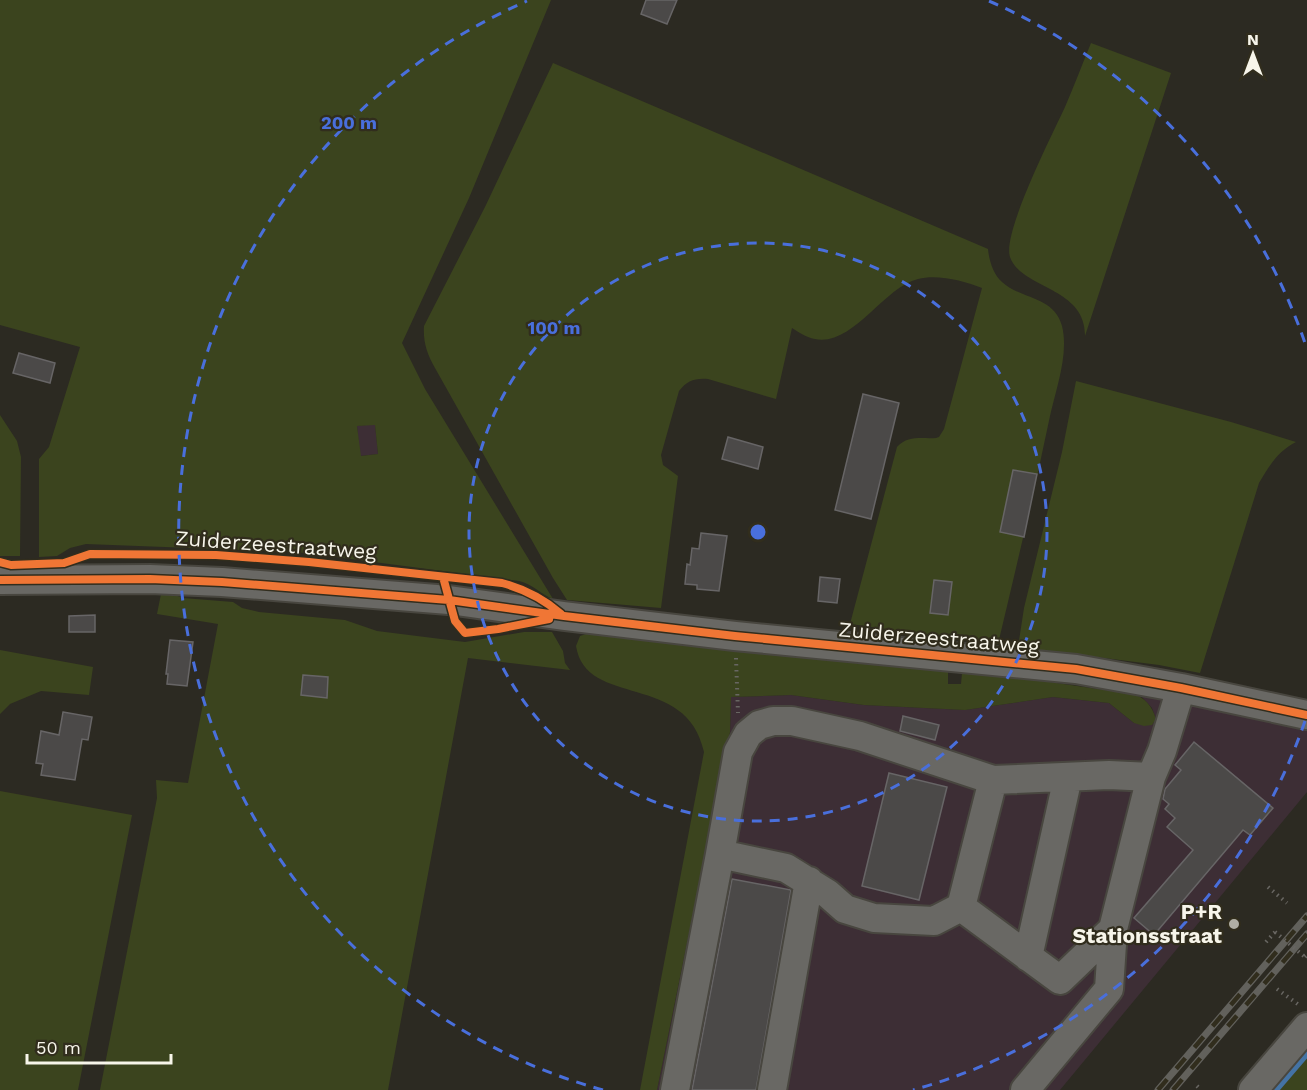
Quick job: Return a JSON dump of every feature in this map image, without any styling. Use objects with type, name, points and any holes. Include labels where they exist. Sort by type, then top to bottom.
[{"type":"street","name":"Zuiderzeestraatweg","points":[[0,580],[150,579],[222,582],[449,600],[735,636],[1076,669],[1181,688],[1307,715]]},
{"type":"street","points":[[1025,1090],[1109,989],[1113,929],[1151,777],[1162,751],[1181,688]]},
{"type":"street","points":[[675,1090],[738,752],[748,734],[759,725],[773,721],[792,721],[860,736],[993,780],[1109,775],[1151,777]]},
{"type":"street","points":[[1028,957],[1068,777]]},
{"type":"street","points":[[720,854],[786,868],[828,894],[845,909],[874,918],[934,921],[961,907],[993,780]]},
{"type":"street","points":[[772,1090],[809,881]]},
{"type":"street","points":[[961,907],[1060,980],[1113,929]]},
{"type":"street","points":[[1253,1090],[1307,1027]]},
{"type":"path","points":[[735,636],[739,690],[738,752]]},
{"type":"path","points":[[1268,887],[1287,903]]},
{"type":"path","points":[[1266,942],[1275,932],[1306,956]]},
{"type":"path","points":[[1277,989],[1307,1011]]},
{"type":"shaded area","points":[[375,424],[378,454],[360,456],[357,426]]},
{"type":"shaded area","points":[[1140,690],[1307,726],[1307,792],[1060,1090],[657,1090],[730,732],[731,697],[791,695],[864,705],[965,710],[1053,697],[1109,703],[1134,723],[1156,719],[1152,708],[1141,696]]},
{"type":"green space","points":[[0,0],[551,0],[469,198],[402,343],[425,389],[553,599],[519,581],[297,552],[86,544],[70,548],[57,556],[39,557],[39,459],[49,447],[80,347],[0,325]],"holes":[[[375,425],[378,454],[361,456],[357,426]]]},
{"type":"green space","points":[[1091,43],[1171,73],[1085,336],[1083,320],[1075,307],[1065,298],[1016,268],[1010,257],[1010,245],[1030,183]]},
{"type":"green space","points":[[553,63],[988,249],[992,267],[1002,282],[1045,304],[1058,316],[1064,337],[1061,371],[998,644],[850,624],[897,447],[910,439],[939,437],[944,429],[982,288],[942,278],[918,279],[904,285],[851,328],[837,336],[823,340],[808,337],[792,328],[776,399],[708,379],[691,381],[685,385],[679,391],[661,455],[663,465],[678,476],[661,608],[567,600],[432,363],[424,337],[424,326],[485,207]]},
{"type":"green space","points":[[1076,381],[1231,422],[1296,442],[1279,454],[1259,483],[1200,673],[1159,665],[1018,647],[1024,608],[1062,452]]},
{"type":"green space","points":[[0,415],[17,441],[21,457],[20,556],[0,556]]},
{"type":"green space","points":[[161,594],[233,602],[242,608],[259,612],[345,620],[377,631],[465,642],[524,632],[552,632],[563,651],[565,663],[570,670],[468,658],[388,1090],[100,1090],[157,798],[156,780],[188,783],[218,624],[157,614]]},
{"type":"green space","points":[[586,634],[948,672],[948,684],[961,684],[962,673],[1036,680],[1132,694],[1141,697],[1147,703],[1156,719],[1152,725],[1144,726],[1134,723],[1109,703],[1053,697],[965,710],[864,705],[791,695],[731,697],[730,732],[657,1090],[640,1090],[704,752],[694,727],[678,710],[659,699],[598,678],[584,665],[576,646],[580,636]]},
{"type":"green space","points":[[0,650],[93,667],[89,695],[41,691],[10,704],[0,714]]},
{"type":"green space","points":[[0,791],[132,815],[78,1090],[0,1090]]},
{"type":"green space","points":[[1307,1058],[1307,1090],[1279,1090]]},
{"type":"building","points":[[646,0],[677,0],[667,24],[641,14]]},
{"type":"building","points":[[19,353],[55,363],[50,383],[13,373]]},
{"type":"building","points":[[863,394],[899,403],[871,519],[835,510]]},
{"type":"building","points":[[728,437],[763,447],[758,469],[722,459]]},
{"type":"building","points":[[1013,470],[1037,474],[1024,537],[1000,532]]},
{"type":"building","points":[[701,533],[727,536],[719,591],[697,589],[697,585],[685,584],[687,564],[690,565],[692,548],[699,549]]},
{"type":"building","points":[[820,577],[840,579],[837,603],[818,601]]},
{"type":"building","points":[[934,580],[952,582],[948,615],[930,613]]},
{"type":"building","points":[[95,615],[95,632],[69,632],[69,616]]},
{"type":"building","points":[[170,640],[193,642],[187,686],[167,684]]},
{"type":"building","points":[[303,675],[328,677],[327,698],[301,695]]},
{"type":"building","points":[[63,712],[92,717],[88,740],[82,739],[75,780],[41,775],[43,764],[36,763],[41,731],[59,735]]},
{"type":"building","points":[[903,716],[939,725],[935,740],[900,731]]},
{"type":"building","points":[[1194,742],[1273,808],[1250,835],[1243,830],[1154,935],[1134,918],[1193,850],[1167,827],[1175,818],[1165,809],[1169,804],[1163,799],[1165,789],[1181,770],[1175,765]]},
{"type":"building","points":[[889,773],[947,787],[919,900],[862,886]]},
{"type":"building","points":[[732,879],[791,890],[756,1090],[692,1090]]},
{"type":"waterway","points":[[1276,1090],[1307,1054]]},
{"type":"railway","points":[[1158,1090],[1307,916]]},
{"type":"railway","points":[[1173,1090],[1307,934]]},
{"type":"cycle path","points":[[0,562],[11,565],[64,563],[90,554],[216,555],[309,562],[502,583],[534,596],[561,614]]},
{"type":"cycle path","points":[[443,577],[455,621],[465,633],[549,619]]},
{"type":"cycle path","points":[[0,580],[150,579],[222,582],[449,600],[735,636],[1076,669],[1181,688],[1307,715]]},
{"type":"place","name":"P+R Stationsstraat","points":[[1234,924]]}]
